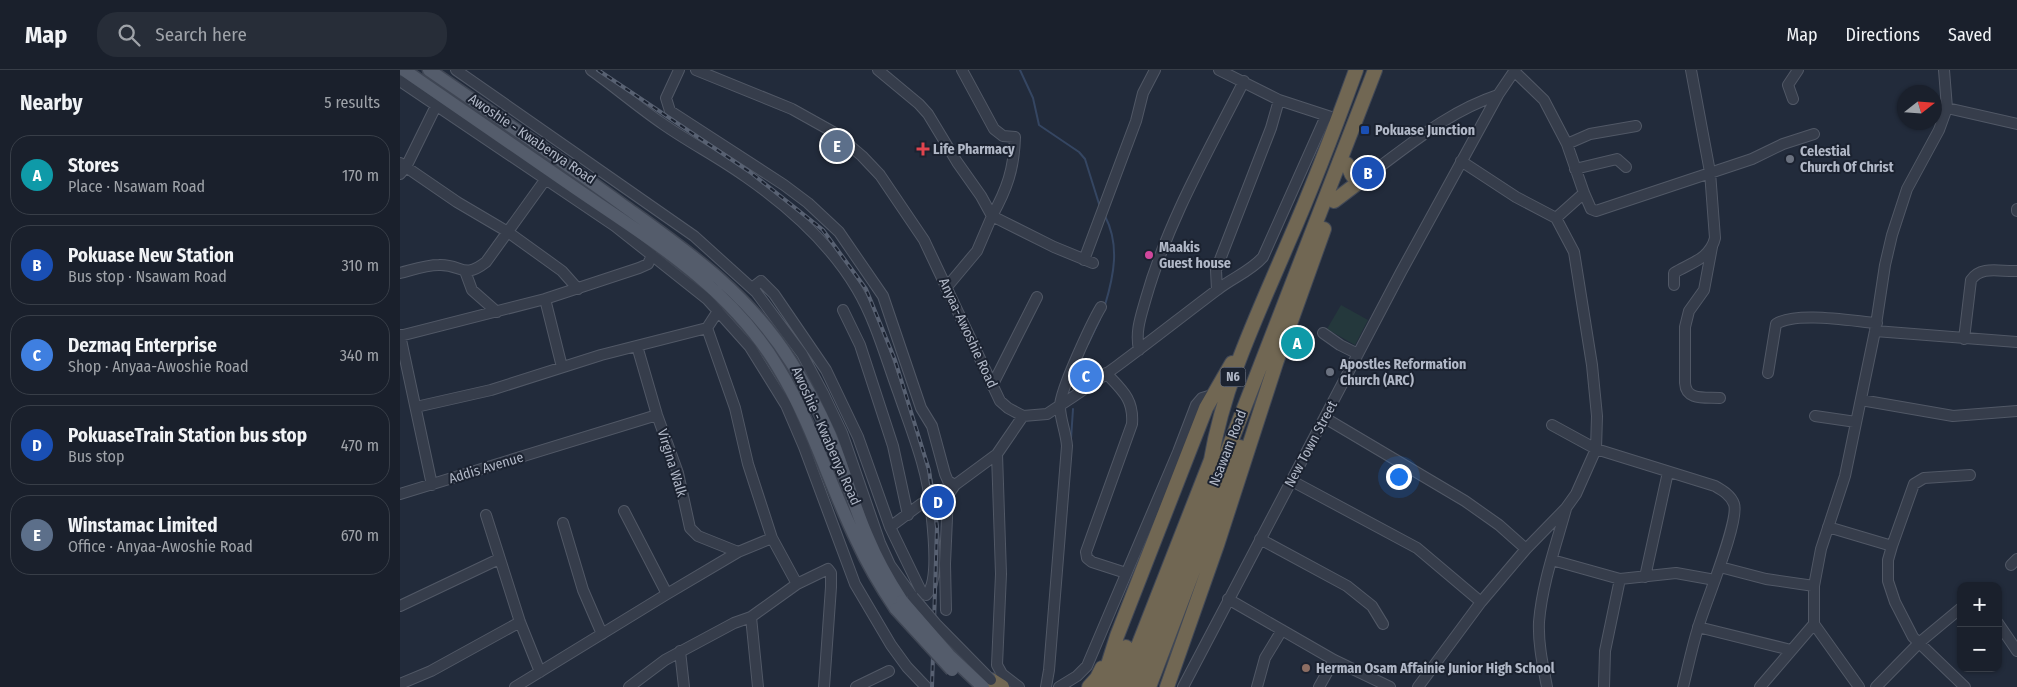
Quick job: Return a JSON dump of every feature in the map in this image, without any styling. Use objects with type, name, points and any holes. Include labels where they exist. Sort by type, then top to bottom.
[{"type":"highway","name":"Nsawam Road","points":[[1122,687],[1211,460],[1215,435],[1243,346],[1296,225],[1332,118],[1356,70]]},
{"type":"highway","name":"Nsawam Road","points":[[1136,687],[1375,70]]},
{"type":"highway","points":[[1167,687],[1217,545],[1276,363],[1347,164],[1383,70]]},
{"type":"highway","points":[[1347,164],[1352,176],[1367,176]]},
{"type":"highway","points":[[1334,201],[1367,176]]},
{"type":"highway","points":[[1101,687],[1117,636],[1212,395],[1243,346]]},
{"type":"highway","points":[[1149,687],[1230,470],[1276,363]]},
{"type":"highway","points":[[1111,687],[1202,457],[1215,435]]},
{"type":"highway","points":[[1089,687],[1097,678],[1117,636]]},
{"type":"main road","name":"Awoshie - Kwabenya Road","points":[[404,70],[549,176],[683,263],[706,282],[743,319],[779,368],[796,400],[856,540],[876,579],[903,602],[949,655],[994,685]]},
{"type":"main road","name":"Awoshie - Kwabenya Road","points":[[429,70],[562,161],[690,253],[714,273],[752,312],[785,354],[812,397],[830,436],[867,537],[882,570],[940,659],[970,687]]},
{"type":"main road","points":[[549,176],[560,171],[563,165],[562,161]]},
{"type":"street","points":[[456,70],[694,236],[752,288],[802,354],[823,393],[842,433],[880,543],[903,602]]},
{"type":"street","points":[[590,70],[663,124],[745,176],[769,194],[821,240],[847,274],[868,309],[924,470],[930,494],[934,564],[933,581],[930,592],[926,595],[922,593],[890,527],[858,437],[826,370],[764,282],[760,281],[752,288]]},
{"type":"street","points":[[679,70],[666,98],[670,111],[763,171],[814,208],[839,232],[883,296],[921,408],[932,426],[944,474],[948,482],[955,485]]},
{"type":"street","name":"Anyaa-Awoshie Road","points":[[696,70],[792,109],[846,142],[874,168],[924,240],[1000,401],[1008,408],[1024,416]]},
{"type":"street","points":[[878,70],[919,104],[928,114],[992,216],[1088,262],[1102,211],[1136,121],[1143,93],[1155,70]]},
{"type":"street","points":[[946,288],[977,251],[1006,189],[1014,154],[1015,137],[1003,136],[994,129],[962,70]]},
{"type":"street","points":[[946,610],[947,501],[948,495],[955,485],[997,454],[1024,416],[1046,414],[1059,406],[1139,350],[1238,274],[1254,267],[1263,257],[1332,118],[1279,100],[1239,76],[1219,70]]},
{"type":"street","points":[[1691,70],[1710,172],[1715,238],[1704,290],[1689,311],[1685,327],[1684,382],[1685,390],[1691,396],[1720,398]]},
{"type":"street","points":[[1793,99],[1788,85],[1798,70]]},
{"type":"street","points":[[1859,687],[1814,624],[1814,586],[1821,548],[1845,476],[1876,327],[1885,265],[1907,188],[1939,130],[1947,108],[1944,70]]},
{"type":"street","points":[[1515,71],[1544,100],[1567,144],[1591,209],[1596,211],[1752,159],[1783,144],[1814,134]]},
{"type":"street","name":"New Town Street","points":[[1183,687],[1461,161],[1498,95],[1515,71]]},
{"type":"street","points":[[1139,350],[1136,331],[1162,248],[1239,76]]},
{"type":"street","points":[[400,81],[436,106],[549,176],[615,226],[707,298],[750,347],[786,405],[804,447],[855,584],[907,667],[926,687]]},
{"type":"street","points":[[1367,176],[1447,117],[1473,104],[1498,95]]},
{"type":"street","points":[[1217,290],[1216,270],[1271,128],[1279,100]]},
{"type":"street","points":[[436,106],[402,168],[508,232],[562,271],[578,289]]},
{"type":"street","points":[[1947,108],[2017,124]]},
{"type":"street","points":[[1567,144],[1590,134],[1636,126]]},
{"type":"street","points":[[1575,169],[1617,159],[1626,167]]},
{"type":"street","points":[[1418,687],[1481,602],[1526,549],[1566,508],[1576,494],[1596,449],[1597,416],[1592,365],[1576,259],[1556,218],[1516,197],[1461,161]]},
{"type":"street","points":[[400,273],[437,264],[465,271],[477,269],[486,262],[549,176]]},
{"type":"street","points":[[1556,218],[1584,193]]},
{"type":"street","points":[[1674,285],[1674,273],[1696,263],[1712,248]]},
{"type":"street","points":[[400,335],[497,312],[578,289],[648,264],[652,255]]},
{"type":"street","points":[[1964,339],[1971,280],[1975,274],[1985,270],[2017,271]]},
{"type":"street","points":[[465,271],[472,290],[497,312]]},
{"type":"street","points":[[992,386],[1036,297]]},
{"type":"street","points":[[545,299],[562,367]]},
{"type":"street","points":[[1046,687],[1049,670],[1067,446],[1059,406],[1082,346],[1101,307]]},
{"type":"street","points":[[843,310],[860,345],[893,446],[908,515]]},
{"type":"street","points":[[416,407],[492,390],[562,367],[707,328],[718,311]]},
{"type":"street","points":[[1768,372],[1776,324],[1788,318],[1822,318],[1964,339],[2017,342]]},
{"type":"street","points":[[707,328],[735,408],[744,450],[772,538],[797,584]]},
{"type":"street","points":[[1323,333],[1340,345],[1358,354]]},
{"type":"street","name":"Addis Avenue","points":[[400,335],[403,360],[416,407],[432,485],[657,414]]},
{"type":"street","name":"Virgina Walk","points":[[637,346],[657,414],[678,473],[690,528],[698,536],[738,552]]},
{"type":"street","points":[[1106,373],[1129,400],[1132,407],[1132,424],[1086,552],[1087,558],[1092,562],[1126,573]]},
{"type":"street","points":[[1059,687],[1077,676],[1087,666],[1178,452],[1196,405],[1202,398],[1212,395]]},
{"type":"street","points":[[1861,400],[1953,416],[2017,411]]},
{"type":"street","points":[[1815,416],[1856,422]]},
{"type":"street","points":[[1325,418],[1465,501],[1499,525],[1526,549]]},
{"type":"street","points":[[1552,425],[1596,449],[1715,486],[1725,492],[1734,504],[1734,516],[1720,567],[1698,627],[1683,687]]},
{"type":"street","points":[[997,454],[1001,574],[997,665],[1002,674],[1019,687]]},
{"type":"street","points":[[1645,577],[1668,472]]},
{"type":"street","points":[[1965,687],[1913,637],[1895,602],[1888,581],[1888,560],[1914,484],[1924,478],[1970,475]]},
{"type":"street","points":[[1292,481],[1417,548],[1481,602]]},
{"type":"street","points":[[400,494],[432,485]]},
{"type":"street","points":[[890,527],[921,504]]},
{"type":"street","points":[[1547,687],[1540,649],[1540,622],[1552,560],[1566,508]]},
{"type":"street","points":[[624,511],[667,594]]},
{"type":"street","points":[[486,515],[520,622],[540,672]]},
{"type":"street","points":[[563,523],[583,590],[602,634]]},
{"type":"street","points":[[1828,527],[1892,546]]},
{"type":"street","points":[[515,687],[738,552],[772,538]]},
{"type":"street","points":[[1260,539],[1347,586],[1372,606],[1383,624]]},
{"type":"street","points":[[400,606],[500,559]]},
{"type":"street","points":[[1552,560],[1620,579],[1676,573],[1715,580]]},
{"type":"street","points":[[934,564],[945,564]]},
{"type":"street","points":[[1720,567],[1766,579],[1814,586]]},
{"type":"street","points":[[629,687],[680,651],[751,617],[797,584],[828,569],[831,573],[824,687]]},
{"type":"street","points":[[1604,687],[1605,651],[1620,579]]},
{"type":"street","points":[[1228,599],[1334,660],[1390,687]]},
{"type":"street","points":[[1876,687],[1920,642],[1957,611]]},
{"type":"street","points":[[751,617],[758,687]]},
{"type":"street","points":[[400,684],[431,671],[520,622]]},
{"type":"street","points":[[1760,687],[1814,624]]},
{"type":"street","points":[[1698,627],[1790,650]]},
{"type":"street","points":[[2001,627],[2017,651]]},
{"type":"street","points":[[1257,687],[1265,658],[1282,630]]},
{"type":"street","points":[[680,651],[684,687]]},
{"type":"street","points":[[1319,687],[1334,660]]},
{"type":"street","points":[[856,687],[889,671]]},
{"type":"green space","points":[[1341,305],[1368,320],[1355,345],[1327,329]]},
{"type":"waterway","points":[[1020,70],[1033,98],[1039,125],[1079,152],[1085,159],[1100,207]]},
{"type":"waterway","points":[[1105,216],[1110,227],[1114,249],[1113,271],[1105,305]]},
{"type":"waterway","points":[[1088,344],[1100,319]]},
{"type":"waterway","points":[[1074,389],[1078,367]]},
{"type":"waterway","points":[[1071,439],[1073,409]]},
{"type":"railway","points":[[598,70],[750,172],[823,230],[866,289],[895,360],[929,470],[937,527],[932,687]]},
{"type":"place","name":"Pokuase Junction","points":[[1365,130]]},
{"type":"place","name":"Winstamac Limited","points":[[837,146]]},
{"type":"place","name":"Life Pharmacy","points":[[923,149]]},
{"type":"place","name":"Celestial Church Of Christ","points":[[1790,159]]},
{"type":"place","name":"Pokuase New Station","points":[[1368,173]]},
{"type":"place","name":"Maakis Guest house","points":[[1149,255]]},
{"type":"place","name":"Stores","points":[[1297,343]]},
{"type":"place","name":"Apostles Reformation Church (ARC)","points":[[1330,372]]},
{"type":"place","name":"Dezmaq Enterprise","points":[[1086,376]]},
{"type":"place","name":"PokuaseTrain Station bus stop","points":[[938,502]]},
{"type":"place","name":"Herman Osam Affainie Junior High School","points":[[1306,668]]}]
